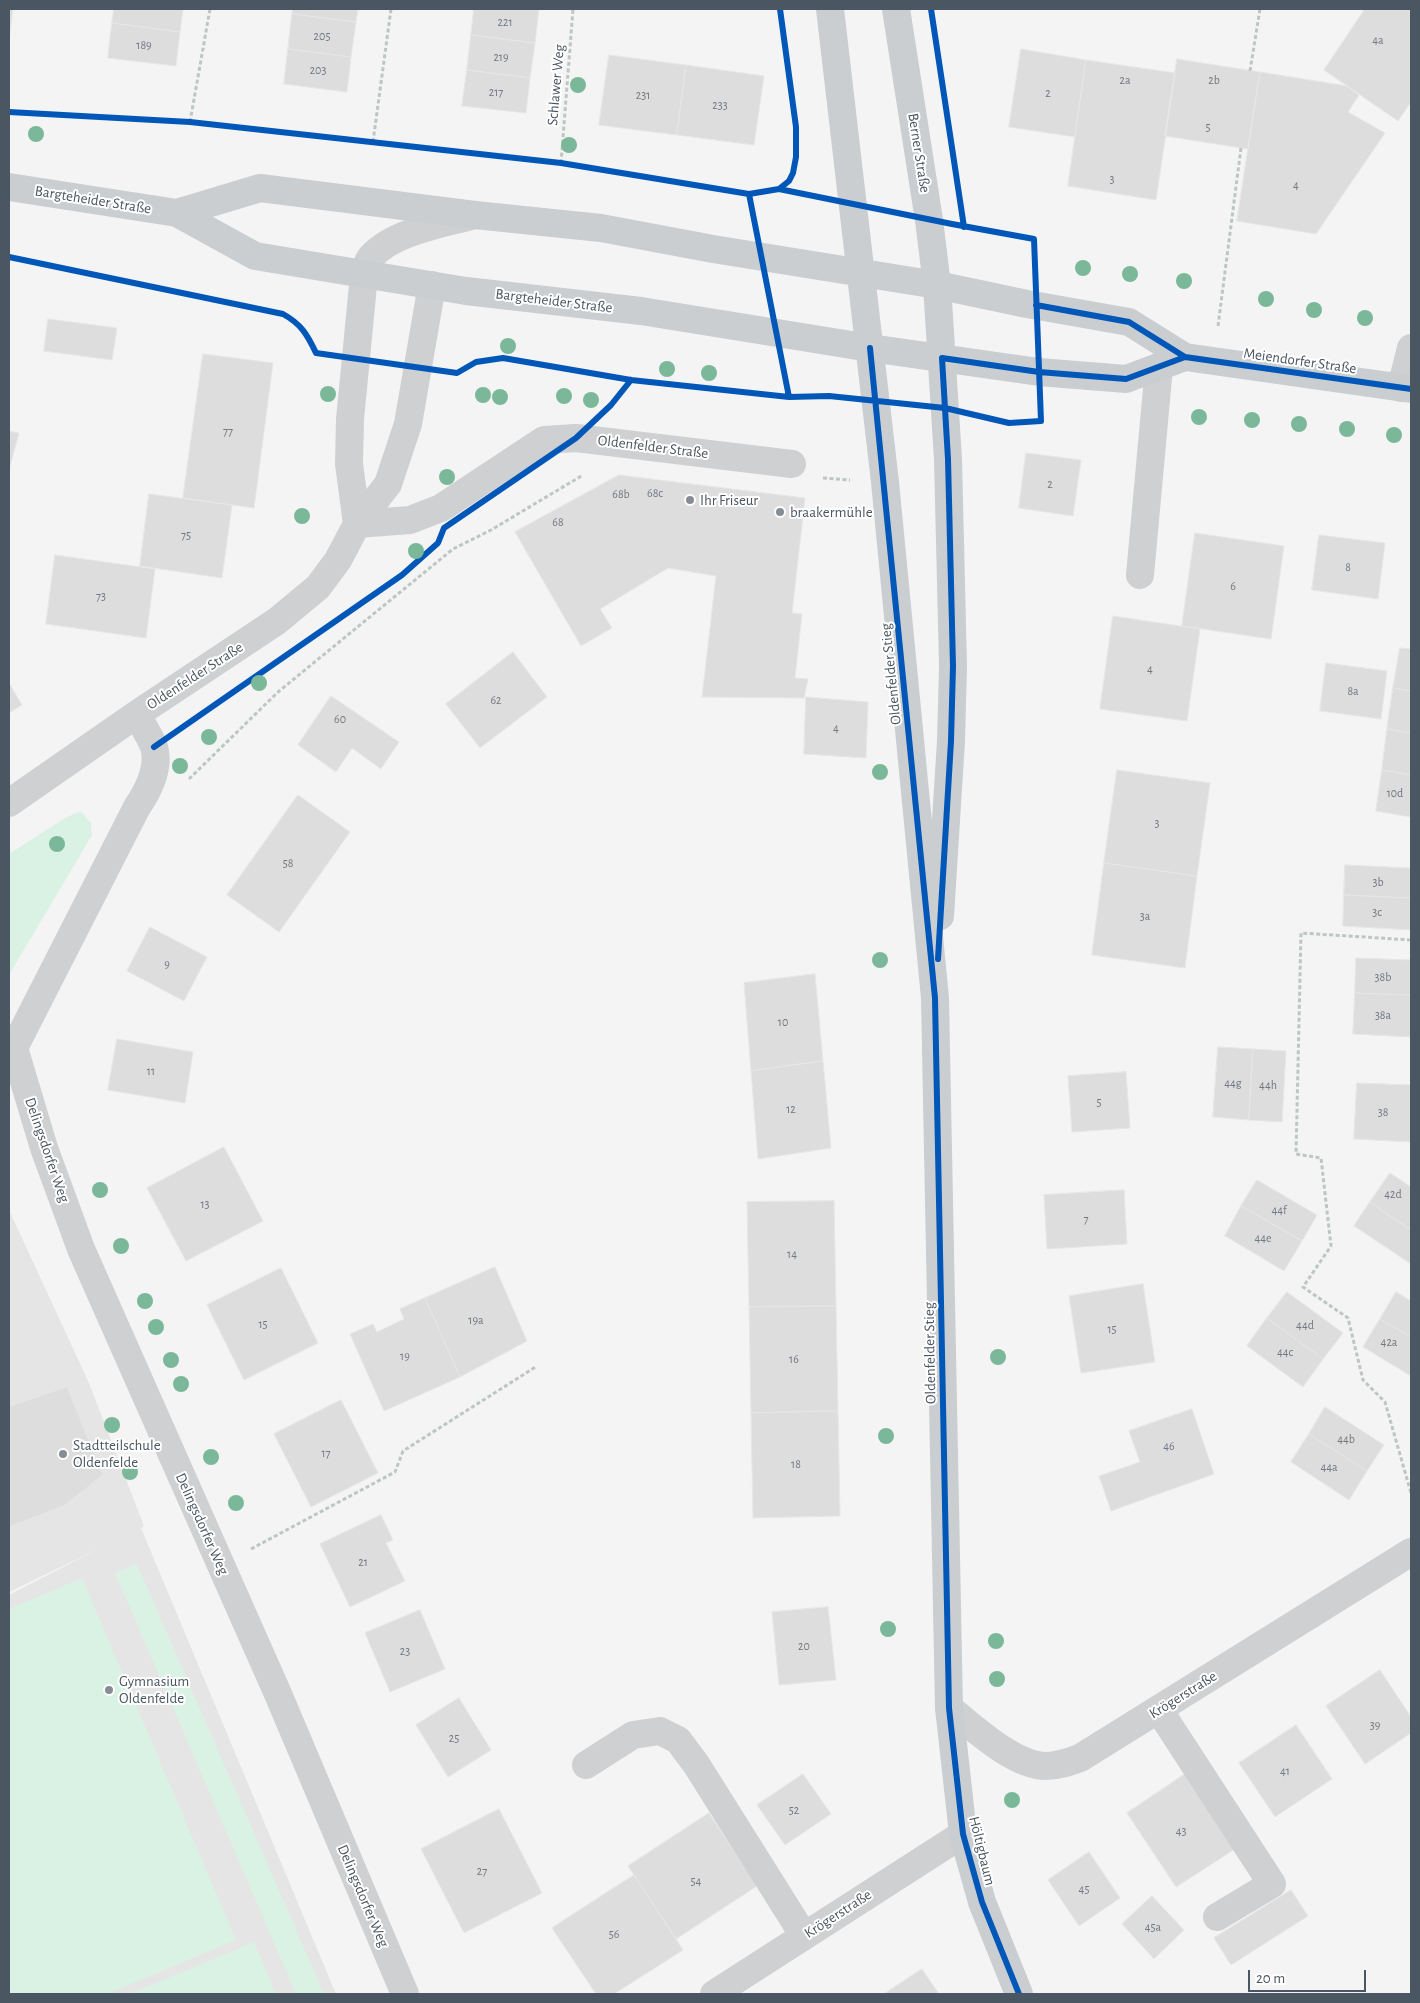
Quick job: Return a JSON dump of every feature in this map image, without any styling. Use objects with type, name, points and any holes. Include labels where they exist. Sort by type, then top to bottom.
[{"type":"main road","points":[[830,9],[860,273]]},
{"type":"main road","name":"Berner Straße","points":[[896,9],[929,220],[937,285],[942,358]]},
{"type":"main road","name":"Bargteheider Straße","points":[[9,187],[177,213],[255,256],[364,275],[641,312],[942,358]]},
{"type":"main road","name":"Bargteheider Straße","points":[[177,213],[260,188],[475,215],[602,228],[860,273]]},
{"type":"main road","name":"Meiendorfer Straße","points":[[860,273],[937,285],[1027,304],[1129,322],[1185,357],[1406,388]]},
{"type":"main road","name":"Oldenfelder Stieg","points":[[860,273],[885,482],[936,998]]},
{"type":"main road","name":"Meiendorfer Straße","points":[[942,358],[1039,372],[1126,379],[1185,357]]},
{"type":"main road","name":"Oldenfelder Stieg","points":[[942,358],[948,459],[953,666],[936,998],[950,1708]]},
{"type":"main road","name":"Höltigbaum","points":[[950,1708],[963,1834],[982,1902],[1018,1994]]},
{"type":"street","points":[[357,524],[349,464],[350,437],[364,275],[370,258],[385,244],[431,227],[475,215]]},
{"type":"street","name":"Oldenfelder Straße","points":[[9,803],[136,714],[277,621],[318,587],[338,560],[357,524],[388,484],[408,424],[432,285]]},
{"type":"street","points":[[1406,388],[1411,348]]},
{"type":"street","points":[[1140,575],[1158,367]]},
{"type":"street","name":"Oldenfelder Straße","points":[[357,524],[410,520],[441,508],[544,440],[576,438],[792,464]]},
{"type":"street","name":"Delingsdorfer Weg","points":[[136,714],[154,748],[154,767],[149,790],[137,807],[11,1046],[44,1148],[81,1249],[221,1565],[405,1994]]},
{"type":"street","name":"Krögerstraße","points":[[950,1708],[999,1748],[1035,1764],[1045,1766],[1058,1765],[1080,1758],[1411,1552]]},
{"type":"street","points":[[1159,1710],[1272,1884],[1217,1917]]},
{"type":"street","points":[[586,1764],[633,1735],[660,1731],[678,1740],[696,1764],[804,1936]]},
{"type":"street","name":"Krögerstraße","points":[[714,1994],[963,1834]]},
{"type":"path","points":[[190,122],[210,9]]},
{"type":"path","points":[[373,142],[391,9]]},
{"type":"path","points":[[1250,71],[1260,9]]},
{"type":"path","points":[[1214,361],[1240,148]]},
{"type":"path","points":[[186,782],[278,692],[453,549],[491,530],[587,473]]},
{"type":"path","points":[[822,478],[885,482]]},
{"type":"path","points":[[1411,940],[1300,934],[1296,1154],[1321,1158],[1331,1246],[1304,1287],[1348,1318],[1363,1380],[1385,1402],[1411,1493]]},
{"type":"path","points":[[221,1565],[395,1472],[403,1451],[537,1366]]},
{"type":"shaded area","name":"Gymnasium Oldenfelde","points":[[9,1210],[89,1383],[144,1526],[141,1528],[336,1994],[9,1994],[9,1595],[100,1548],[9,1592]]},
{"type":"green space","points":[[81,811],[91,823],[92,835],[9,975],[9,854],[65,818]]},
{"type":"green space","points":[[137,1564],[324,1994],[296,1994],[115,1573]]},
{"type":"green space","name":"Gymnasium Oldenfelde","points":[[82,1578],[236,1940],[107,1994],[9,1994],[9,1609]]},
{"type":"green space","points":[[254,1942],[276,1994],[130,1994]]},
{"type":"building","points":[[9,9],[13,9],[9,41]]},
{"type":"building","points":[[114,9],[183,9],[180,32],[112,23]]},
{"type":"building","points":[[293,9],[358,9],[356,22],[292,14]]},
{"type":"building","points":[[474,9],[539,9],[535,43],[471,35]]},
{"type":"building","points":[[1365,9],[1411,9],[1411,102],[1398,121],[1324,70]]},
{"type":"building","points":[[292,14],[356,22],[351,57],[288,49]]},
{"type":"building","points":[[112,23],[180,32],[176,66],[108,58]]},
{"type":"building","points":[[471,35],[535,43],[530,78],[467,70]]},
{"type":"building","points":[[288,49],[351,57],[347,92],[284,84]]},
{"type":"building","points":[[1021,49],[1086,60],[1075,137],[1009,127]]},
{"type":"building","points":[[609,55],[686,65],[677,135],[599,125]]},
{"type":"building","points":[[1177,59],[1260,72],[1248,149],[1165,136]]},
{"type":"building","points":[[1086,60],[1175,73],[1156,200],[1068,186]]},
{"type":"building","points":[[686,65],[764,76],[754,145],[677,135]]},
{"type":"building","points":[[467,70],[530,78],[526,113],[462,106]]},
{"type":"building","points":[[1260,72],[1347,86],[1359,95],[1348,112],[1385,133],[1316,234],[1237,221]]},
{"type":"building","points":[[48,319],[117,328],[112,360],[44,351]]},
{"type":"building","points":[[203,354],[273,363],[254,508],[183,498]]},
{"type":"building","points":[[9,431],[19,433],[9,470]]},
{"type":"building","points":[[1026,453],[1081,460],[1073,516],[1019,508]]},
{"type":"building","points":[[619,475],[805,498],[792,613],[802,614],[795,678],[808,679],[804,698],[702,697],[716,576],[668,568],[600,609],[612,628],[581,646],[515,532]]},
{"type":"building","points":[[149,494],[232,505],[222,578],[140,566]]},
{"type":"building","points":[[1195,533],[1284,546],[1271,639],[1182,626]]},
{"type":"building","points":[[1319,535],[1385,543],[1378,599],[1312,590]]},
{"type":"building","points":[[55,555],[155,569],[146,638],[46,624]]},
{"type":"building","points":[[1113,616],[1200,629],[1187,721],[1100,709]]},
{"type":"building","points":[[1400,648],[1411,649],[1411,691],[1393,688]]},
{"type":"building","points":[[513,652],[547,697],[480,748],[446,704]]},
{"type":"building","points":[[1326,663],[1387,671],[1381,719],[1320,711]]},
{"type":"building","points":[[9,683],[22,705],[9,713]]},
{"type":"building","points":[[1393,688],[1411,691],[1411,733],[1387,729]]},
{"type":"building","points":[[331,696],[399,742],[381,769],[352,748],[336,772],[298,745]]},
{"type":"building","points":[[806,697],[868,702],[866,758],[804,754]]},
{"type":"building","points":[[1387,729],[1411,733],[1411,775],[1382,770]]},
{"type":"building","points":[[1117,770],[1210,783],[1197,876],[1104,863]]},
{"type":"building","points":[[1382,770],[1411,775],[1411,817],[1376,811]]},
{"type":"building","points":[[298,795],[350,832],[279,932],[227,895]]},
{"type":"building","points":[[1104,863],[1197,876],[1185,968],[1092,955]]},
{"type":"building","points":[[1345,865],[1411,868],[1411,898],[1344,895]]},
{"type":"building","points":[[1344,895],[1411,898],[1411,930],[1343,926]]},
{"type":"building","points":[[150,927],[207,957],[184,1001],[127,971]]},
{"type":"building","points":[[1356,958],[1411,960],[1411,995],[1355,993]]},
{"type":"building","points":[[815,974],[823,1061],[751,1071],[744,983]]},
{"type":"building","points":[[1355,993],[1411,995],[1411,1037],[1353,1034]]},
{"type":"building","points":[[117,1039],[193,1052],[185,1103],[108,1090]]},
{"type":"building","points":[[1218,1047],[1253,1049],[1249,1120],[1213,1117]]},
{"type":"building","points":[[1253,1049],[1286,1051],[1282,1122],[1249,1120]]},
{"type":"building","points":[[823,1061],[831,1148],[758,1159],[751,1071]]},
{"type":"building","points":[[1126,1072],[1130,1128],[1072,1132],[1068,1076]]},
{"type":"building","points":[[1357,1083],[1411,1085],[1411,1142],[1354,1139]]},
{"type":"building","points":[[224,1147],[263,1221],[186,1261],[147,1188]]},
{"type":"building","points":[[1390,1173],[1411,1187],[1411,1230],[1370,1202]]},
{"type":"building","points":[[1257,1180],[1317,1215],[1302,1241],[1241,1206]]},
{"type":"building","points":[[1124,1190],[1127,1244],[1047,1249],[1044,1195]]},
{"type":"building","points":[[834,1201],[836,1306],[749,1307],[747,1202]]},
{"type":"building","points":[[1370,1202],[1411,1230],[1411,1264],[1354,1226]]},
{"type":"building","points":[[1241,1206],[1302,1241],[1284,1271],[1225,1236]]},
{"type":"building","points":[[495,1267],[527,1341],[460,1377],[425,1298]]},
{"type":"building","points":[[281,1268],[318,1343],[244,1380],[207,1305]]},
{"type":"building","points":[[1143,1284],[1155,1362],[1081,1373],[1069,1296]]},
{"type":"building","points":[[1287,1292],[1343,1333],[1323,1359],[1267,1318]]},
{"type":"building","points":[[1396,1292],[1411,1301],[1411,1337],[1380,1319]]},
{"type":"building","points":[[425,1298],[460,1377],[384,1411],[350,1334],[373,1324],[377,1332],[404,1319],[400,1309]]},
{"type":"building","points":[[836,1306],[838,1411],[751,1413],[749,1307]]},
{"type":"building","points":[[1267,1318],[1323,1359],[1303,1387],[1247,1346]]},
{"type":"building","points":[[1380,1319],[1411,1337],[1411,1376],[1363,1347]]},
{"type":"building","points":[[67,1387],[103,1475],[65,1505],[9,1527],[9,1407]]},
{"type":"building","points":[[341,1400],[378,1473],[311,1507],[274,1434]]},
{"type":"building","points":[[1325,1407],[1384,1445],[1367,1471],[1309,1434]]},
{"type":"building","points":[[1192,1409],[1214,1474],[1111,1511],[1099,1476],[1140,1462],[1129,1431]]},
{"type":"building","points":[[838,1411],[840,1516],[753,1518],[751,1413]]},
{"type":"building","points":[[1309,1434],[1367,1471],[1349,1500],[1291,1462]]},
{"type":"building","points":[[381,1515],[393,1540],[386,1543],[405,1581],[350,1607],[320,1544]]},
{"type":"building","points":[[828,1607],[836,1680],[779,1685],[772,1612]]},
{"type":"building","points":[[420,1610],[445,1669],[390,1692],[365,1633]]},
{"type":"building","points":[[1380,1670],[1411,1717],[1411,1733],[1365,1764],[1326,1706]]},
{"type":"building","points":[[459,1698],[491,1750],[448,1777],[416,1725]]},
{"type":"building","points":[[1296,1725],[1332,1779],[1275,1817],[1239,1763]]},
{"type":"building","points":[[803,1774],[831,1814],[785,1845],[757,1805]]},
{"type":"building","points":[[1185,1774],[1235,1849],[1176,1887],[1127,1813]]},
{"type":"building","points":[[499,1809],[542,1893],[464,1933],[421,1849]]},
{"type":"building","points":[[709,1813],[757,1886],[676,1939],[628,1866]]},
{"type":"building","points":[[1089,1852],[1120,1898],[1079,1926],[1048,1880]]},
{"type":"building","points":[[634,1875],[683,1950],[614,1994],[596,1994],[552,1928]]},
{"type":"building","points":[[1291,1890],[1308,1916],[1231,1965],[1214,1938]]},
{"type":"building","points":[[1152,1896],[1184,1930],[1154,1959],[1122,1924]]},
{"type":"building","points":[[922,1969],[939,1994],[884,1994]]},
{"type":"cycle path","points":[[779,189],[789,181],[793,173],[796,157],[796,127],[780,9]]},
{"type":"cycle path","points":[[931,9],[964,227]]},
{"type":"cycle path","points":[[9,112],[190,122],[561,163],[749,194],[779,189],[1034,239],[1041,421],[1009,423],[945,408],[829,396],[789,397],[631,380],[503,358],[476,362],[457,373],[316,353],[303,330],[283,314],[9,257]]},
{"type":"cycle path","points":[[749,194],[789,397]]},
{"type":"cycle path","points":[[1036,305],[1129,322],[1185,357],[1411,389]]},
{"type":"cycle path","points":[[870,348],[935,998],[949,1708],[963,1834],[982,1902],[1019,1994]]},
{"type":"cycle path","points":[[938,959],[951,741],[953,666],[948,459],[942,358],[1039,372],[1126,379],[1185,357]]},
{"type":"cycle path","points":[[154,747],[402,575],[438,543],[444,528],[576,438],[611,405],[631,380]]},
{"type":"place","name":"Ihr Friseur","points":[[690,500]]},
{"type":"place","name":"braakermühle","points":[[780,512]]},
{"type":"place","name":"Stadtteilschule Oldenfelde","points":[[63,1454]]},
{"type":"place","name":"Gymnasium Oldenfelde","points":[[109,1690]]}]
